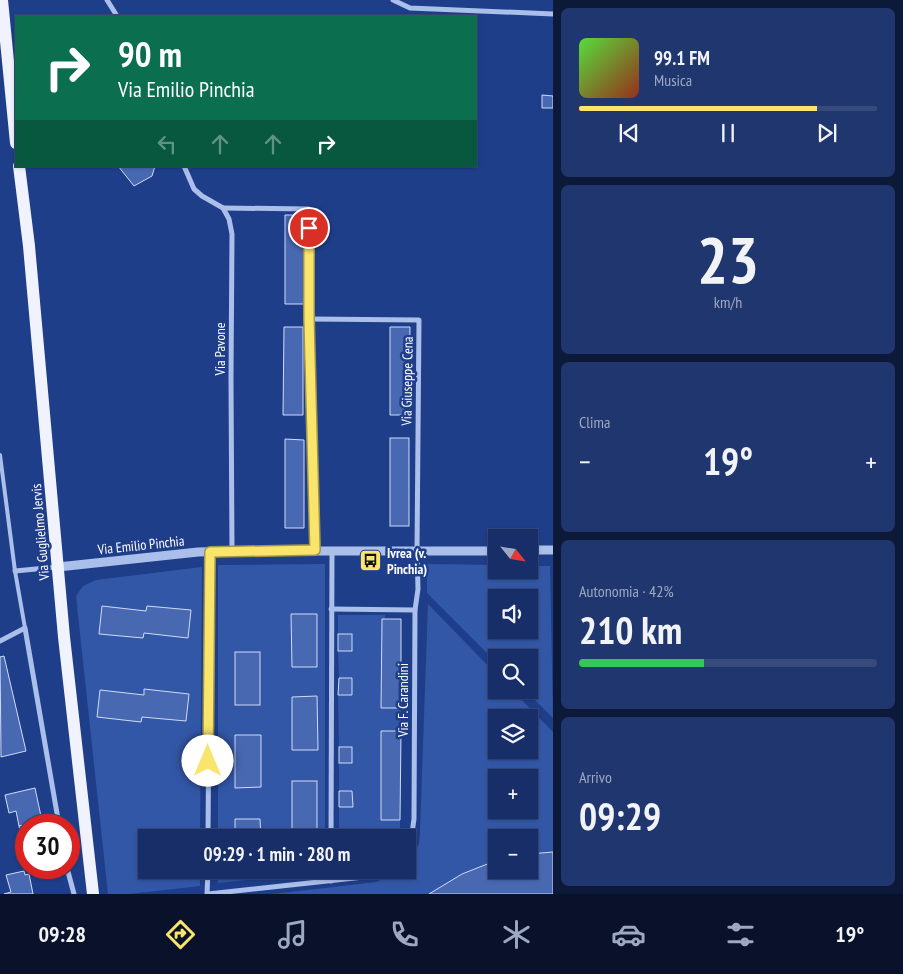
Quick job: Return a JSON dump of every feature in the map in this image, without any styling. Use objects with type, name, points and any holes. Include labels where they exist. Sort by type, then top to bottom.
[{"type":"main road","points":[[2,0],[15,133]]},
{"type":"main road","name":"Via Guglielmo Jervis","points":[[19,167],[29,246],[58,567],[93,894]]},
{"type":"street","points":[[107,0],[116,15]]},
{"type":"street","points":[[393,0],[410,8],[553,14]]},
{"type":"street","points":[[184,167],[194,189],[223,208],[309,209],[309,319],[315,550]]},
{"type":"street","name":"Via Pavone","points":[[223,208],[229,219],[232,234],[232,551]]},
{"type":"street","name":"Via Giuseppe Cena","points":[[309,319],[419,320],[417,552]]},
{"type":"street","points":[[538,550],[553,550]]},
{"type":"street","name":"Via Emilio Pinchia","points":[[58,567],[232,551],[488,551]]},
{"type":"street","points":[[331,829],[332,551]]},
{"type":"street","points":[[208,829],[210,552]]},
{"type":"street","name":"Via F. Carandini","points":[[413,829],[415,610],[418,589],[417,552]]},
{"type":"street","points":[[15,571],[58,567]]},
{"type":"street","points":[[331,610],[415,610]]},
{"type":"street","points":[[0,641],[25,628],[58,814]]},
{"type":"street","points":[[70,879],[74,894]]},
{"type":"street","points":[[208,879],[208,894],[348,879]]},
{"type":"lane","points":[[0,455],[15,571],[25,628]]},
{"type":"shaded area","points":[[325,564],[325,829],[218,829],[218,565]]},
{"type":"shaded area","points":[[427,564],[488,565],[488,579],[538,579],[538,566],[550,566],[553,718],[534,699],[538,699],[538,649],[488,649],[488,654],[427,593]]},
{"type":"shaded area","points":[[202,567],[200,829],[138,829],[138,879],[200,879],[200,886],[129,894],[108,894],[76,596],[83,586],[96,580]]},
{"type":"shaded area","points":[[428,604],[488,666],[488,699],[521,699],[531,709],[488,709],[488,759],[538,759],[538,717],[553,732],[553,894],[273,894],[376,882],[382,879],[416,879],[416,849],[419,844]]},
{"type":"shaded area","points":[[338,615],[385,615],[385,619],[382,620],[381,707],[401,708],[401,731],[381,732],[381,819],[400,820],[400,829],[339,829],[339,807],[353,807],[352,791],[339,791],[339,763],[352,763],[352,747],[339,747],[338,695],[352,694],[352,679],[339,678],[338,651],[352,650],[352,635],[338,634]]},
{"type":"shaded area","points":[[218,879],[257,879],[218,883]]},
{"type":"building","points":[[542,95],[553,96],[553,108],[542,108]]},
{"type":"building","points":[[119,167],[155,167],[152,176],[134,186]]},
{"type":"building","points":[[285,215],[305,215],[304,304],[285,304]]},
{"type":"building","points":[[284,327],[303,327],[303,415],[283,415]]},
{"type":"building","points":[[390,327],[410,327],[409,415],[390,415]]},
{"type":"building","points":[[390,438],[409,438],[409,526],[390,526]]},
{"type":"building","points":[[285,439],[304,440],[304,528],[285,528]]},
{"type":"building","points":[[102,606],[146,611],[147,606],[191,610],[188,638],[144,633],[143,638],[99,634]]},
{"type":"building","points":[[291,614],[317,614],[317,667],[292,667]]},
{"type":"building","points":[[382,619],[401,619],[401,708],[381,708]]},
{"type":"building","points":[[338,634],[352,634],[352,651],[338,651]]},
{"type":"building","points":[[235,652],[260,652],[260,705],[235,705]]},
{"type":"building","points":[[4,656],[26,751],[1,757],[0,657]]},
{"type":"building","points":[[339,678],[352,678],[352,695],[338,695]]},
{"type":"building","points":[[144,689],[189,694],[186,721],[142,717],[141,722],[97,717],[100,690],[144,695]]},
{"type":"building","points":[[317,696],[318,750],[292,750],[292,697]]},
{"type":"building","points":[[381,731],[401,731],[400,820],[381,820]]},
{"type":"building","points":[[235,735],[261,735],[261,787],[235,788]]},
{"type":"building","points":[[339,747],[352,747],[352,763],[339,763]]},
{"type":"building","points":[[292,781],[317,781],[317,829],[292,829]]},
{"type":"building","points":[[35,788],[41,814],[17,814],[16,811],[9,813],[5,795]]},
{"type":"building","points":[[339,791],[352,791],[353,807],[339,807]]},
{"type":"building","points":[[235,819],[260,819],[261,829],[235,829]]},
{"type":"building","points":[[553,852],[553,894],[429,894],[462,874],[488,864],[488,879],[538,879],[538,853]]},
{"type":"building","points":[[15,873],[15,879],[30,879],[33,894],[4,894],[11,892],[6,875]]},
{"type":"place","name":"Ivrea (v. Pinchia)","points":[[371,561]]},
{"type":"route","points":[[208,761],[210,552],[315,550],[309,319],[309,228]]}]
